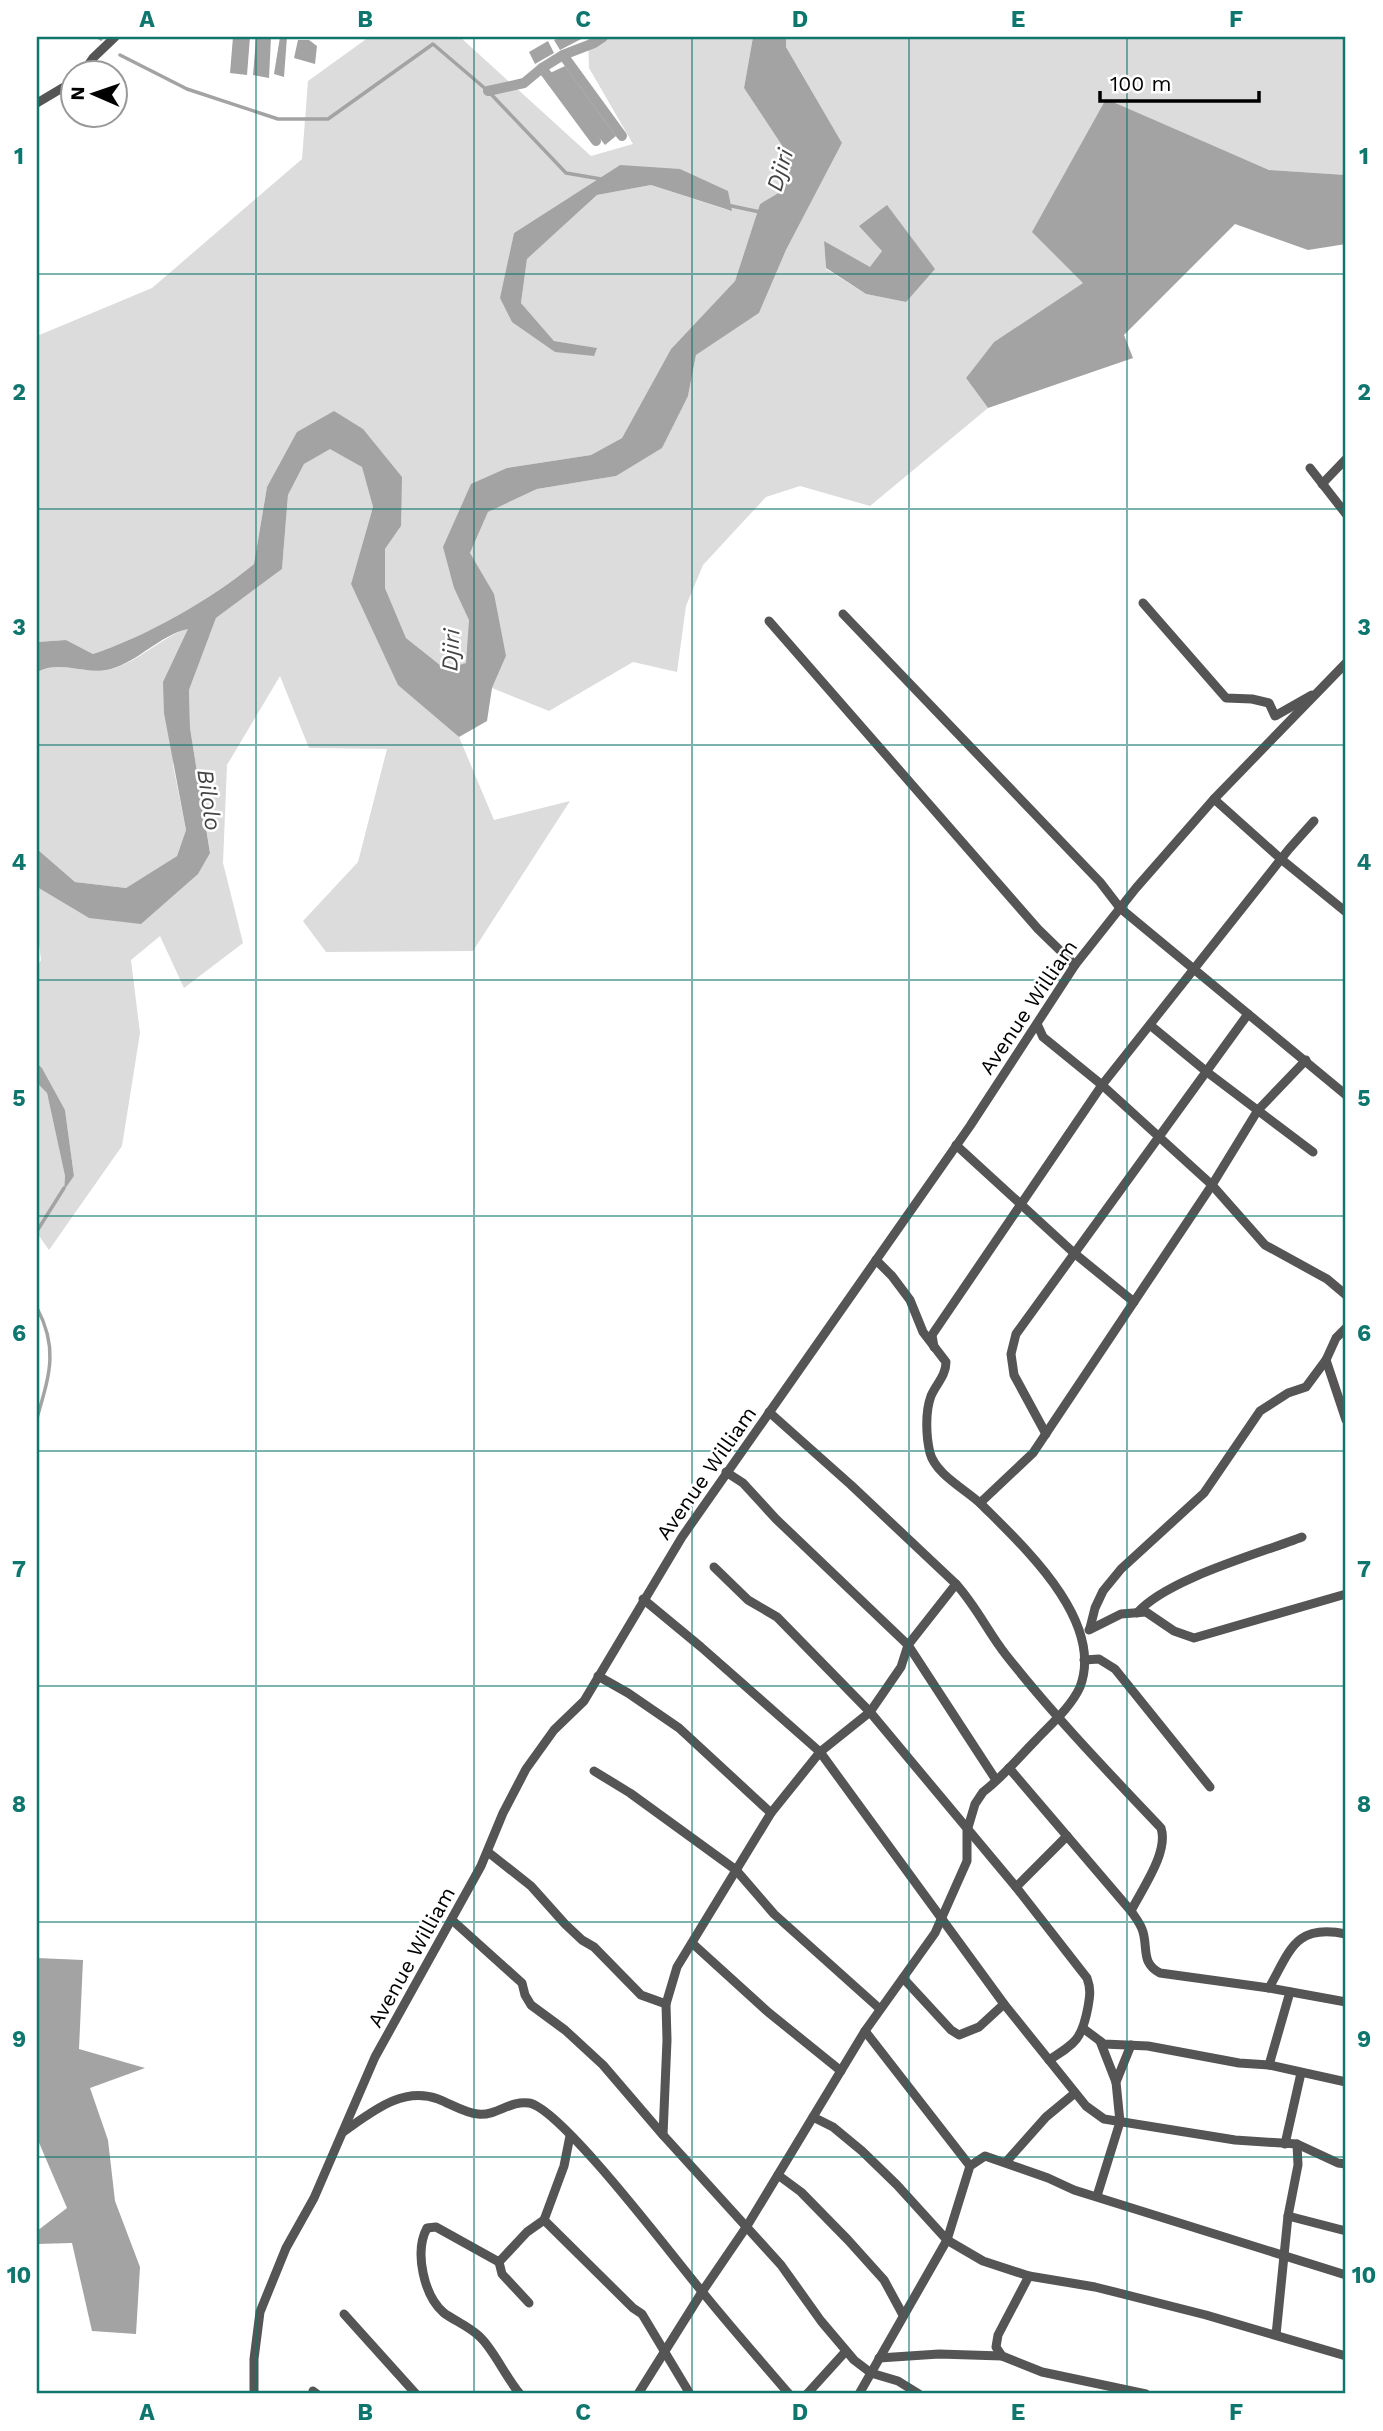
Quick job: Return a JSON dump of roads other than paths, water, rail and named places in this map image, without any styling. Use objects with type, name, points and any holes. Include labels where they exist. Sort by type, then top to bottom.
[{"type":"street","points":[[92,60],[115,37]]},
{"type":"street","points":[[37,103],[60,89]]},
{"type":"street","points":[[1322,484],[1346,459]]},
{"type":"street","points":[[1310,468],[1346,514]]},
{"type":"street","points":[[1143,603],[1226,698],[1269,703],[1275,716],[1319,691]]},
{"type":"street","points":[[843,614],[1100,882],[1120,908],[1196,968],[1346,1095]]},
{"type":"street","points":[[769,621],[1038,929],[1075,965]]},
{"type":"street","name":"Avenue William","points":[[254,2394],[254,2359],[260,2312],[286,2248],[314,2198],[375,2057],[488,1852],[503,1813],[526,1769],[554,1730],[584,1701],[643,1599],[726,1472],[956,1145],[1075,965],[1214,799],[1346,663]]},
{"type":"street","points":[[1214,799],[1281,859],[1344,907]]},
{"type":"street","points":[[934,1349],[932,1335],[1102,1085],[1314,821]]},
{"type":"street","points":[[1046,1434],[1014,1375],[1011,1354],[1016,1334],[1248,1014]]},
{"type":"street","points":[[1037,1024],[1043,1037],[1102,1085],[1212,1185],[1265,1245],[1327,1279],[1346,1295]]},
{"type":"street","points":[[1150,1026],[1313,1152]]},
{"type":"street","points":[[980,1503],[1016,1471],[1046,1434],[1212,1185],[1258,1110],[1306,1060]]},
{"type":"street","points":[[956,1145],[1074,1253],[1134,1302]]},
{"type":"street","points":[[638,2394],[747,2226],[880,2009],[935,1933],[967,1861],[967,1831],[975,1804],[983,1791],[1058,1718],[1074,1698],[1080,1685],[1084,1660],[1082,1641],[1076,1619],[1066,1599],[980,1503],[943,1472],[930,1456],[928,1413],[932,1395],[947,1367],[944,1358],[934,1349],[923,1332],[910,1300],[876,1260]]},
{"type":"street","points":[[1082,1641],[1090,1629],[1103,1591],[1121,1569],[1204,1493],[1260,1411],[1288,1393],[1306,1387],[1326,1360],[1336,1338],[1346,1328]]},
{"type":"street","points":[[1326,1360],[1346,1420]]},
{"type":"street","points":[[769,1412],[956,1584],[1005,1654],[1058,1718],[1161,1828],[1164,1838],[1162,1850],[1131,1911]]},
{"type":"street","points":[[726,1472],[743,1483],[776,1519],[908,1645],[996,1780]]},
{"type":"street","points":[[1137,1613],[1153,1597],[1176,1586],[1302,1537]]},
{"type":"street","points":[[714,1567],[748,1600],[777,1617],[870,1712],[1016,1887],[1087,1978],[1091,1991],[1084,2029],[1073,2044],[1049,2060]]},
{"type":"street","points":[[663,2135],[667,2053],[666,2004],[677,1967],[771,1813],[820,1752],[870,1712],[901,1667],[908,1645],[956,1584]]},
{"type":"street","points":[[1090,1629],[1121,1614],[1146,1612],[1174,1631],[1194,1638],[1346,1594]]},
{"type":"street","points":[[643,1599],[820,1752],[1004,2004],[1095,2115],[1120,2122],[1235,2140],[1297,2144],[1331,2161],[1346,2164]]},
{"type":"street","points":[[1084,1660],[1099,1659],[1115,1669],[1210,1787]]},
{"type":"street","points":[[598,1676],[679,1728],[771,1813]]},
{"type":"street","points":[[1009,1768],[1131,1911],[1142,1927],[1145,1956],[1150,1968],[1160,1973],[1346,2002]]},
{"type":"street","points":[[594,1771],[631,1793],[736,1870],[774,1914],[880,2009]]},
{"type":"street","points":[[1016,1887],[1067,1836]]},
{"type":"street","points":[[488,1852],[531,1886],[565,1924],[594,1947],[641,1995],[666,2004]]},
{"type":"street","points":[[452,1920],[522,1983],[531,2005],[589,2049],[781,2265],[846,2351],[871,2373],[898,2381],[919,2394]]},
{"type":"street","points":[[1269,1988],[1284,1955],[1306,1935],[1323,1930],[1346,1934]]},
{"type":"street","points":[[692,1943],[768,2012],[841,2071]]},
{"type":"street","points":[[903,1978],[951,2031],[959,2035],[979,2027],[1004,2004]]},
{"type":"street","points":[[1269,2065],[1290,1992]]},
{"type":"street","points":[[1084,2029],[1104,2044],[1148,2046],[1239,2063],[1269,2065],[1346,2082]]},
{"type":"street","points":[[866,2031],[970,2166]]},
{"type":"street","points":[[1097,2196],[1120,2122],[1116,2082],[1100,2041]]},
{"type":"street","points":[[1116,2082],[1131,2045]]},
{"type":"street","points":[[1285,2144],[1301,2073]]},
{"type":"street","points":[[1006,2162],[1046,2117],[1075,2093]]},
{"type":"street","points":[[342,2133],[390,2101],[416,2094],[436,2098],[476,2114],[497,2112],[512,2104],[529,2103],[544,2109],[648,2224],[789,2394]]},
{"type":"street","points":[[813,2118],[833,2127],[862,2151],[947,2240],[983,2261],[1029,2276],[1095,2287],[1346,2356]]},
{"type":"street","points":[[499,2262],[527,2232],[544,2220],[564,2166],[570,2136]]},
{"type":"street","points":[[1276,2335],[1287,2216],[1298,2165],[1297,2144]]},
{"type":"street","points":[[859,2394],[947,2240],[970,2166],[985,2155],[1074,2190],[1346,2275]]},
{"type":"street","points":[[778,2175],[801,2192],[884,2280],[903,2315]]},
{"type":"street","points":[[1287,2216],[1346,2231]]},
{"type":"street","points":[[544,2220],[642,2314],[690,2394]]},
{"type":"street","points":[[520,2394],[481,2337],[443,2312],[430,2295],[421,2249],[426,2228],[436,2227],[499,2262],[502,2274],[529,2303]]},
{"type":"street","points":[[1002,2356],[996,2347],[998,2335],[1029,2276]]},
{"type":"street","points":[[344,2315],[415,2394]]},
{"type":"street","points":[[807,2394],[846,2351]]},
{"type":"street","points":[[879,2358],[939,2354],[1002,2356],[1042,2372],[1145,2394]]},
{"type":"waterway","points":[[488,91],[524,83],[563,55],[603,37]]},
{"type":"waterway","points":[[120,55],[187,89],[278,119],[328,119],[433,44],[488,91],[566,173],[601,179]]},
{"type":"waterway","points":[[563,55],[622,136]]},
{"type":"waterway","points":[[542,68],[596,141]]},
{"type":"waterway","points":[[727,205],[760,212]]},
{"type":"waterway","name":"Bilolo","points":[[37,1231],[64,1188]]},
{"type":"waterway","name":"Bilolo","points":[[37,1308],[44,1323],[50,1350],[48,1376],[37,1418]]},
{"type":"water label","name":"Djiri","points":[[780,170]]},
{"type":"water label","name":"Djiri","points":[[451,650]]}]
